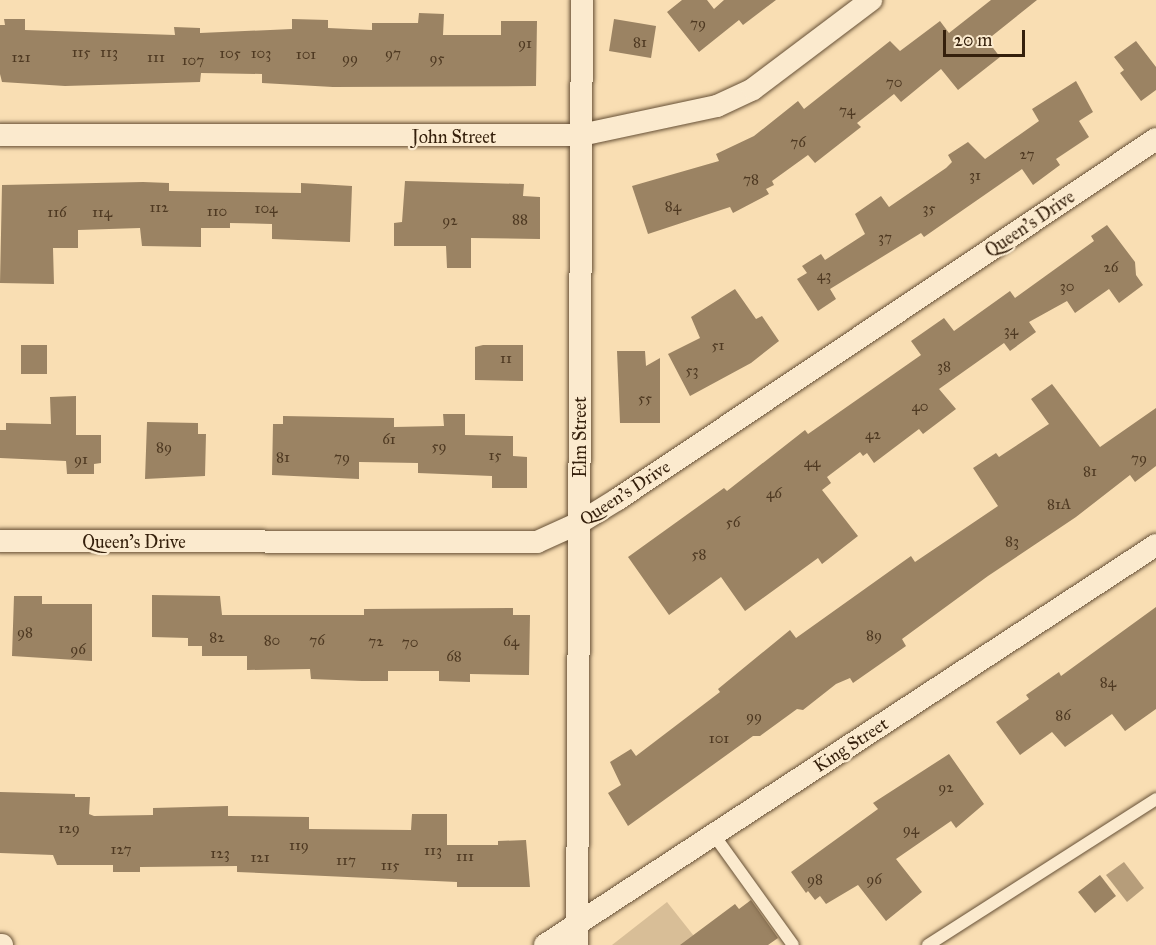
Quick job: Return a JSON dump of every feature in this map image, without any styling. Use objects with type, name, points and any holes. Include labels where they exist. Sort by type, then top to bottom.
[{"type":"street","name":"Elm Street","points":[[577,935],[582,0]]},
{"type":"street","name":"John Street","points":[[0,135],[581,135],[717,105],[753,89],[871,0]]},
{"type":"street","name":"Queen's Drive","points":[[0,541],[537,542],[579,523],[1156,139]]},
{"type":"street","name":"King Street","points":[[545,945],[577,935],[621,893],[714,835],[1156,545]]},
{"type":"lane","points":[[928,945],[1156,799]]},
{"type":"lane","points":[[714,835],[793,945]]},
{"type":"shaded area","points":[[1124,862],[1144,888],[1127,902],[1106,875]]},
{"type":"shaded area","points":[[667,902],[701,945],[612,945]]},
{"type":"building","points":[[682,0],[707,0],[714,9],[724,0],[776,0],[743,25],[739,20],[699,52],[667,12]]},
{"type":"building","points":[[991,0],[1037,0],[987,40],[1000,57],[958,90],[941,69],[901,102],[894,94],[857,123],[861,127],[815,163],[808,155],[772,181],[774,185],[766,189],[769,194],[733,213],[730,207],[648,234],[632,186],[719,161],[716,154],[754,136],[798,101],[804,109],[890,41],[900,51],[940,21],[949,33]]},
{"type":"building","points":[[419,13],[444,14],[443,35],[501,35],[501,21],[537,21],[536,86],[333,87],[262,83],[262,74],[201,73],[200,82],[65,86],[2,82],[0,74],[0,25],[5,25],[4,19],[25,19],[25,30],[175,35],[174,27],[200,28],[200,33],[292,29],[292,19],[328,20],[328,28],[372,30],[372,23],[418,23]]},
{"type":"building","points":[[614,19],[656,26],[651,58],[609,51]]},
{"type":"building","points":[[1136,41],[1156,67],[1156,90],[1141,101],[1120,73],[1124,70],[1114,57]]},
{"type":"building","points":[[1076,81],[1093,112],[1079,121],[1089,137],[1056,159],[1060,165],[1033,185],[1022,169],[924,237],[921,233],[830,289],[836,299],[818,311],[797,279],[807,273],[802,266],[821,254],[825,260],[865,234],[855,214],[881,196],[889,207],[946,168],[952,162],[948,155],[968,142],[985,159],[1039,121],[1032,109]]},
{"type":"building","points":[[405,181],[524,184],[523,196],[540,197],[540,239],[471,238],[471,268],[447,268],[446,246],[394,246],[394,223],[402,222]]},
{"type":"building","points":[[169,183],[169,191],[301,193],[301,183],[352,186],[350,242],[272,239],[272,224],[230,223],[230,228],[201,228],[201,247],[142,246],[140,228],[78,230],[78,248],[53,248],[54,284],[0,283],[2,185]]},
{"type":"building","points":[[1107,225],[1135,262],[1136,275],[1143,285],[1119,303],[1109,289],[1075,313],[1067,301],[1029,322],[1036,332],[1010,351],[1004,343],[939,389],[956,409],[923,434],[919,429],[874,463],[867,453],[863,456],[860,452],[827,477],[831,483],[822,490],[858,536],[822,564],[818,558],[745,611],[721,577],[669,615],[628,557],[724,488],[727,491],[805,430],[808,434],[921,355],[911,341],[944,318],[954,331],[1010,291],[1015,298],[1094,241],[1091,236]]},
{"type":"building","points":[[735,289],[756,319],[762,316],[779,341],[751,363],[690,396],[668,354],[700,338],[691,317]]},
{"type":"building","points":[[21,345],[47,345],[47,374],[21,374]]},
{"type":"building","points":[[523,345],[523,381],[475,380],[475,347]]},
{"type":"building","points":[[617,351],[645,351],[646,366],[660,358],[660,423],[620,423]]},
{"type":"building","points":[[1052,384],[1100,447],[1156,408],[1156,466],[1135,482],[1130,475],[1076,517],[988,576],[902,639],[906,646],[853,683],[850,678],[836,684],[803,710],[797,709],[760,736],[753,736],[628,826],[608,793],[621,785],[610,762],[631,749],[636,756],[720,692],[718,689],[790,630],[796,638],[911,556],[915,562],[998,506],[973,468],[996,453],[999,457],[1049,424],[1031,399]]},
{"type":"building","points":[[76,396],[76,435],[101,435],[101,463],[94,464],[94,474],[67,474],[66,461],[0,458],[0,430],[6,430],[6,423],[51,424],[50,397]]},
{"type":"building","points":[[443,414],[465,414],[465,435],[513,436],[513,456],[527,457],[527,488],[492,488],[492,476],[418,473],[418,463],[359,462],[359,479],[272,475],[273,424],[283,424],[283,416],[394,418],[394,427],[444,426]]},
{"type":"building","points":[[147,422],[198,423],[198,434],[206,434],[205,476],[145,479]]},
{"type":"building","points":[[152,595],[220,596],[222,615],[364,615],[364,609],[513,608],[513,615],[530,615],[529,675],[470,674],[470,682],[439,681],[439,671],[388,671],[388,681],[362,681],[311,679],[310,669],[247,670],[247,656],[202,656],[202,646],[188,646],[188,638],[152,637]]},
{"type":"building","points":[[14,596],[42,596],[42,604],[92,604],[92,661],[12,656]]},
{"type":"building","points":[[1156,607],[1156,709],[1125,731],[1112,714],[1065,747],[1052,732],[1020,755],[996,722],[1029,699],[1026,695],[1059,672],[1061,676]]},
{"type":"building","points":[[949,754],[984,804],[956,828],[951,821],[896,859],[922,892],[886,921],[858,885],[826,904],[820,896],[815,900],[808,891],[806,893],[791,872],[878,809],[873,803]]},
{"type":"building","points":[[0,792],[75,794],[75,797],[90,797],[89,814],[94,816],[153,815],[153,808],[228,806],[228,816],[309,817],[309,829],[411,830],[412,814],[447,814],[447,845],[498,845],[498,841],[526,840],[530,887],[457,887],[457,882],[237,872],[237,866],[140,867],[140,872],[113,872],[113,865],[57,865],[53,855],[0,853]]},
{"type":"building","points":[[1100,875],[1116,896],[1095,913],[1078,892]]},
{"type":"building","points":[[751,900],[778,938],[768,945],[680,945],[735,904],[739,909]]}]
